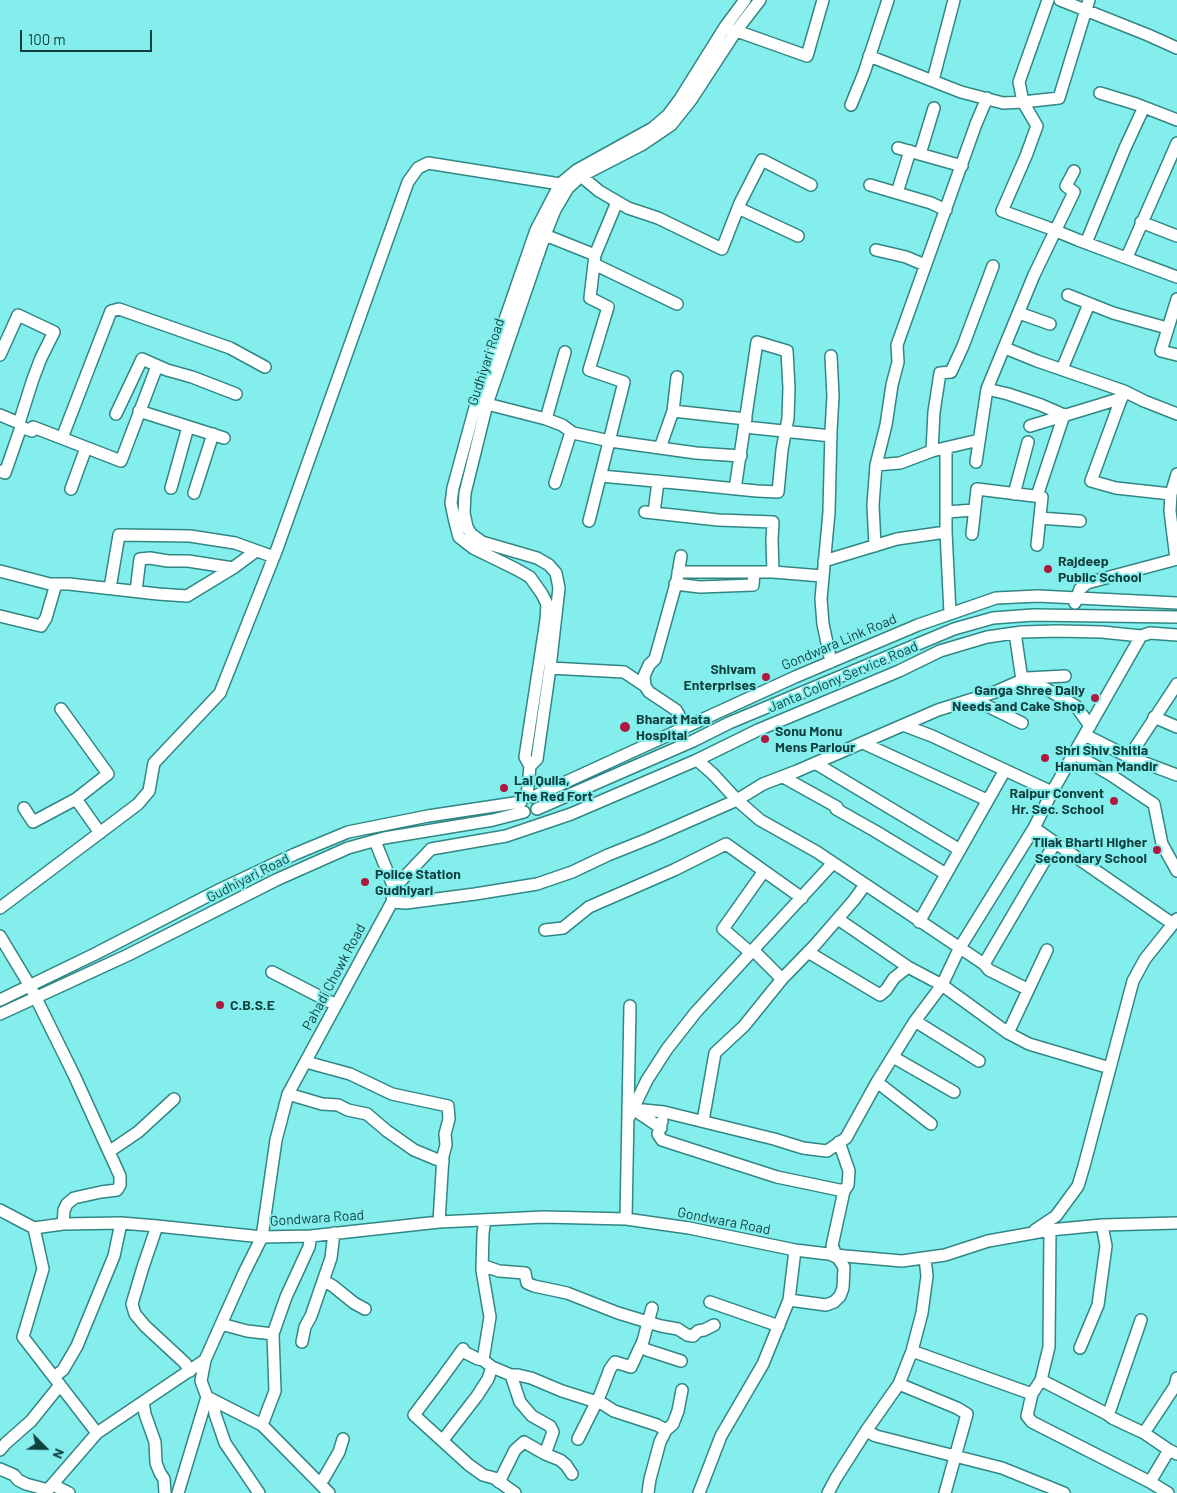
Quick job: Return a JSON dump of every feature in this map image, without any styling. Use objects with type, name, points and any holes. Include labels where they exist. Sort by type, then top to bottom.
[{"type":"street","name":"Gudhiyari Road","points":[[530,766],[537,760],[559,588],[556,573],[548,565],[537,558],[482,542],[471,534],[467,527],[464,513],[465,493],[488,404],[545,235],[555,210],[568,188],[581,176],[643,144],[671,125],[691,100],[745,0]]},
{"type":"street","name":"Gudhiyari Road","points":[[529,805],[530,766],[525,758],[547,604],[530,578],[516,569],[472,548],[459,537],[451,504],[478,400],[536,230],[560,184],[577,170],[653,128],[668,115],[731,29],[760,0]]},
{"type":"street","points":[[731,29],[807,56],[824,0]]},
{"type":"street","points":[[851,105],[888,0]]},
{"type":"street","points":[[933,80],[954,0]]},
{"type":"street","points":[[1048,0],[1019,82],[1023,102],[1037,126],[1002,211],[1177,277]]},
{"type":"street","points":[[1060,0],[1087,5],[1177,48]]},
{"type":"street","points":[[869,56],[961,92],[1003,103],[1059,98],[1087,5]]},
{"type":"street","points":[[1100,93],[1177,120]]},
{"type":"street","points":[[875,546],[873,505],[876,465],[898,362],[897,345],[987,98]]},
{"type":"street","points":[[1086,243],[1121,156],[1144,107]]},
{"type":"street","points":[[897,193],[934,108]]},
{"type":"street","points":[[1127,257],[1177,143]]},
{"type":"street","points":[[898,148],[962,166]]},
{"type":"street","points":[[581,176],[599,191],[628,208],[658,218],[722,249],[738,208],[762,160],[811,185]]},
{"type":"street","points":[[0,908],[138,804],[149,791],[154,763],[220,693],[274,557],[408,182],[418,168],[428,163],[560,184]]},
{"type":"street","points":[[976,462],[978,440],[988,389],[1034,275],[1074,192],[1066,186],[1074,171]]},
{"type":"street","points":[[870,185],[946,210]]},
{"type":"street","points":[[589,521],[624,382],[589,370],[608,307],[590,298],[594,260],[617,202]]},
{"type":"street","points":[[738,208],[798,236]]},
{"type":"street","points":[[1141,222],[1177,236]]},
{"type":"street","points":[[545,235],[677,304]]},
{"type":"street","points":[[876,250],[906,257],[925,265]]},
{"type":"street","points":[[932,451],[934,412],[940,373],[951,372],[963,346],[993,266]]},
{"type":"street","points":[[1068,296],[1113,313],[1167,328]]},
{"type":"street","points":[[1177,300],[1161,351],[1177,355]]},
{"type":"street","points":[[1062,370],[1089,304]]},
{"type":"street","points":[[62,438],[111,311],[119,310],[230,348],[265,367]]},
{"type":"street","points":[[1019,313],[1050,324]]},
{"type":"street","points":[[0,355],[18,315],[54,332],[33,379],[5,473],[0,471]]},
{"type":"street","points":[[601,476],[735,489],[778,492],[788,418],[788,351],[756,342],[735,489]]},
{"type":"street","points":[[1004,348],[1177,414]]},
{"type":"street","points":[[546,419],[565,352]]},
{"type":"street","points":[[831,662],[820,599],[829,512],[834,396],[832,356]]},
{"type":"street","points":[[116,414],[142,359],[166,370],[192,377],[236,394]]},
{"type":"street","points":[[0,415],[32,431],[33,427],[121,461],[157,366]]},
{"type":"street","points":[[660,448],[672,411],[677,377]]},
{"type":"street","points":[[988,389],[1041,405],[1064,415]]},
{"type":"street","points":[[1030,426],[1123,394]]},
{"type":"street","points":[[1123,394],[1092,481],[1116,488],[1171,494]]},
{"type":"street","points":[[488,404],[546,419],[562,425],[571,432],[610,441],[696,453],[740,456]]},
{"type":"street","points":[[139,411],[219,436],[194,493]]},
{"type":"street","points":[[672,411],[785,431],[831,436]]},
{"type":"street","points":[[1037,496],[1064,415]]},
{"type":"street","points":[[171,488],[188,427]]},
{"type":"street","points":[[555,483],[571,432]]},
{"type":"street","points":[[876,465],[900,463],[932,451],[978,440]]},
{"type":"street","points":[[1014,494],[1028,442]]},
{"type":"street","points":[[70,489],[86,448]]},
{"type":"street","points":[[946,448],[946,532],[950,613]]},
{"type":"street","points":[[1074,615],[1076,598],[1080,589],[1087,582],[1176,559],[1170,511],[1171,494],[1177,474]]},
{"type":"street","points":[[658,481],[649,513],[710,519],[774,522],[772,539],[773,572]]},
{"type":"street","points":[[972,534],[977,489],[1037,496],[1042,497],[1037,545]]},
{"type":"street","points":[[453,492],[465,493]]},
{"type":"street","points":[[946,512],[974,510]]},
{"type":"street","points":[[1040,518],[1080,521]]},
{"type":"street","points":[[824,561],[896,539],[946,532]]},
{"type":"street","points":[[110,588],[119,535],[190,536],[235,543],[274,557]]},
{"type":"street","points":[[0,572],[50,584],[187,596],[233,568],[256,551]]},
{"type":"street","points":[[645,686],[644,676],[648,664],[655,659],[681,556]]},
{"type":"street","points":[[136,591],[140,558],[188,561],[233,568]]},
{"type":"street","points":[[678,572],[773,572],[822,576]]},
{"type":"street","points":[[675,584],[700,587],[753,585],[754,572]]},
{"type":"street","points":[[0,616],[41,626],[46,618],[56,584]]},
{"type":"street","name":"Gondwara Link Road","points":[[529,805],[685,726],[918,625],[996,598],[1038,596],[1177,603]]},
{"type":"street","points":[[375,841],[394,888],[430,849],[506,836],[537,826],[529,805],[954,629],[993,618],[1033,615],[1177,617]]},
{"type":"street","name":"Janta Colony Service Road","points":[[537,826],[605,801],[697,760],[758,730],[899,671],[940,651],[987,637],[1015,633],[1066,631],[1140,636],[1150,633],[1177,635]]},
{"type":"street","points":[[1015,633],[1025,679],[1076,706],[1087,731],[1129,757],[1177,775]]},
{"type":"street","points":[[630,1114],[664,1112],[803,1148],[827,1150],[846,1138],[877,1082],[915,1021],[942,985],[959,949],[1034,828],[1073,753],[1140,636]]},
{"type":"street","points":[[550,668],[624,672],[676,710],[685,726]]},
{"type":"street","points":[[392,902],[440,899],[537,884],[572,872],[737,800],[763,784],[864,743],[938,710],[995,692],[1025,679],[1065,676]]},
{"type":"street","points":[[1129,757],[1177,685]]},
{"type":"street","points":[[974,699],[1022,723]]},
{"type":"street","points":[[24,808],[33,822],[76,799],[108,774],[61,709]]},
{"type":"street","points":[[1154,717],[1177,727]]},
{"type":"street","points":[[903,725],[932,736],[1052,792]]},
{"type":"street","points":[[864,743],[987,800]]},
{"type":"street","points":[[1073,753],[1111,775],[1154,804],[1162,844],[1177,871]]},
{"type":"street","points":[[697,760],[714,774],[737,800],[760,820],[818,852],[959,949],[984,964],[988,970],[1028,989]]},
{"type":"street","points":[[815,763],[960,850]]},
{"type":"street","points":[[919,922],[1005,770]]},
{"type":"street","points":[[783,776],[946,874]]},
{"type":"street","points":[[76,799],[100,833]]},
{"type":"street","name":"Gudhiyari Road","points":[[0,1014],[128,955],[307,866],[348,848],[375,841],[493,820],[529,805]]},
{"type":"street","name":"Gudhiyari Road","points":[[0,1000],[222,889],[295,854],[348,832],[428,816],[529,805]]},
{"type":"street","points":[[1029,1234],[1056,1216],[1078,1186],[1133,981],[1145,958],[1175,922],[1034,828]]},
{"type":"street","points":[[984,964],[1055,843]]},
{"type":"street","points":[[544,930],[563,928],[589,907],[674,870],[726,844],[802,898]]},
{"type":"street","points":[[630,1114],[647,1080],[667,1049],[696,1012],[833,863]]},
{"type":"street","points":[[764,870],[724,929],[782,979]]},
{"type":"street","points":[[703,1121],[715,1053],[744,1026],[782,979],[838,919],[865,885]]},
{"type":"street","name":"Pahadi Chowk Road","points":[[205,1360],[262,1237],[276,1140],[288,1094],[392,902],[394,888]]},
{"type":"street","points":[[838,919],[908,967],[942,985],[1008,1033],[1029,1044],[1110,1068]]},
{"type":"street","points":[[0,936],[36,997],[110,1151],[120,1176],[120,1185],[117,1190],[74,1198],[67,1204],[64,1210],[63,1224]]},
{"type":"street","points":[[1008,1033],[1047,950]]},
{"type":"street","points":[[808,952],[880,995],[894,978],[908,967]]},
{"type":"street","points":[[272,972],[336,1005]]},
{"type":"street","points":[[626,1219],[630,1114],[630,1006]]},
{"type":"street","points":[[915,1021],[979,1061]]},
{"type":"street","points":[[893,1057],[954,1092]]},
{"type":"street","points":[[306,1062],[350,1074],[392,1094],[448,1106],[449,1119],[445,1134],[446,1145],[439,1222]]},
{"type":"street","points":[[877,1082],[931,1124]]},
{"type":"street","points":[[288,1094],[322,1104],[338,1105],[348,1110],[367,1114],[414,1150],[443,1162]]},
{"type":"street","points":[[110,1151],[138,1132],[174,1099]]},
{"type":"street","points":[[664,1112],[658,1134],[662,1140],[777,1176],[844,1191]]},
{"type":"street","points":[[630,1114],[661,1128]]},
{"type":"street","points":[[789,1300],[826,1305],[834,1302],[840,1296],[843,1288],[844,1267],[838,1258],[830,1254],[834,1250],[832,1246],[850,1171],[839,1142]]},
{"type":"street","points":[[0,1210],[34,1228],[43,1269],[23,1337],[97,1433]]},
{"type":"street","name":"Gondwara Road","points":[[34,1228],[63,1224],[121,1224],[262,1237],[311,1236],[439,1222],[544,1217],[626,1219],[689,1228],[795,1250],[902,1261],[945,1255],[988,1241],[1050,1230],[1102,1225],[1177,1223]]},
{"type":"street","points":[[443,1440],[477,1396],[488,1378],[490,1317],[483,1283],[482,1265],[482,1233],[485,1220]]},
{"type":"street","points":[[0,1450],[31,1421],[77,1346],[114,1256],[121,1224]]},
{"type":"street","points":[[1080,1348],[1098,1305],[1106,1246],[1102,1225]]},
{"type":"street","points":[[157,1226],[142,1267],[132,1304],[135,1314],[145,1326],[185,1363],[190,1371]]},
{"type":"street","points":[[1050,1230],[1049,1347],[1041,1380],[1032,1394],[1027,1416],[1032,1422],[1168,1493]]},
{"type":"street","points":[[302,1342],[305,1327],[311,1316],[331,1258],[334,1233]]},
{"type":"street","points":[[262,1425],[275,1391],[273,1334],[286,1297],[309,1247],[311,1236]]},
{"type":"street","points":[[699,1493],[721,1436],[762,1364],[779,1326],[789,1300],[795,1250]]},
{"type":"street","points":[[828,1493],[866,1431],[899,1384],[912,1351],[922,1312],[927,1276],[925,1258]]},
{"type":"street","points":[[482,1265],[499,1271],[526,1273],[527,1283],[534,1286],[567,1293],[618,1313],[678,1329],[687,1335],[693,1336],[698,1331],[714,1324]]},
{"type":"street","points":[[324,1281],[365,1309]]},
{"type":"street","points":[[710,1302],[779,1326]]},
{"type":"street","points":[[578,1439],[615,1362],[631,1366],[641,1346],[652,1308]]},
{"type":"street","points":[[1107,1414],[1141,1320]]},
{"type":"street","points":[[221,1324],[247,1331],[273,1334]]},
{"type":"street","points":[[641,1346],[647,1350],[681,1361]]},
{"type":"street","points":[[515,1493],[494,1478],[483,1475],[469,1465],[414,1415],[462,1349],[464,1352],[511,1376],[518,1375],[531,1378],[562,1391],[604,1404],[614,1411],[657,1425],[666,1430]]},
{"type":"street","points":[[912,1351],[1032,1394]]},
{"type":"street","points":[[49,1489],[97,1433],[205,1360]]},
{"type":"street","points":[[205,1360],[201,1381],[210,1399],[225,1443],[259,1493]]},
{"type":"street","points":[[511,1376],[520,1402],[532,1416],[550,1426],[553,1432],[545,1454]]},
{"type":"street","points":[[1144,1433],[1175,1386],[1177,1378]]},
{"type":"street","points":[[1041,1380],[1144,1433],[1173,1452],[1150,1482]]},
{"type":"street","points":[[899,1384],[967,1414],[945,1493]]},
{"type":"street","points":[[648,1493],[655,1458],[666,1430],[673,1424],[678,1411],[682,1390]]},
{"type":"street","points":[[210,1399],[262,1425],[330,1493]]},
{"type":"street","points":[[178,1493],[210,1399]]},
{"type":"street","points":[[143,1402],[145,1414],[155,1442],[156,1463],[164,1479],[165,1493]]},
{"type":"street","points":[[866,1431],[876,1436],[1002,1468],[1064,1493]]},
{"type":"street","points":[[319,1482],[324,1478],[339,1452],[343,1438]]},
{"type":"street","points":[[499,1482],[515,1450],[524,1442],[560,1460],[572,1474]]},
{"type":"street","points":[[0,1469],[14,1475],[18,1480],[26,1484],[69,1493]]},
{"type":"place","name":"Rajdeep Public School","points":[[1048,569]]},
{"type":"place","name":"Shivam Enterprises","points":[[766,677]]},
{"type":"place","name":"Ganga Shree Daily Needs and Cake Shop","points":[[1095,698]]},
{"type":"place","name":"Bharat Mata Hospital","points":[[625,727]]},
{"type":"place","name":"Sonu Monu Mens Parlour","points":[[765,739]]},
{"type":"place","name":"Shri Shiv Shitla Hanuman Mandir","points":[[1045,758]]},
{"type":"place","name":"Lal Quila, The Red Fort","points":[[504,788]]},
{"type":"place","name":"Raipur Convent Hr. Sec. School","points":[[1114,801]]},
{"type":"place","name":"Tilak Bharti Higher Secondary School","points":[[1157,850]]},
{"type":"place","name":"Police Station Gudhiyari","points":[[365,882]]},
{"type":"place","name":"C.B.S.E","points":[[220,1005]]}]
